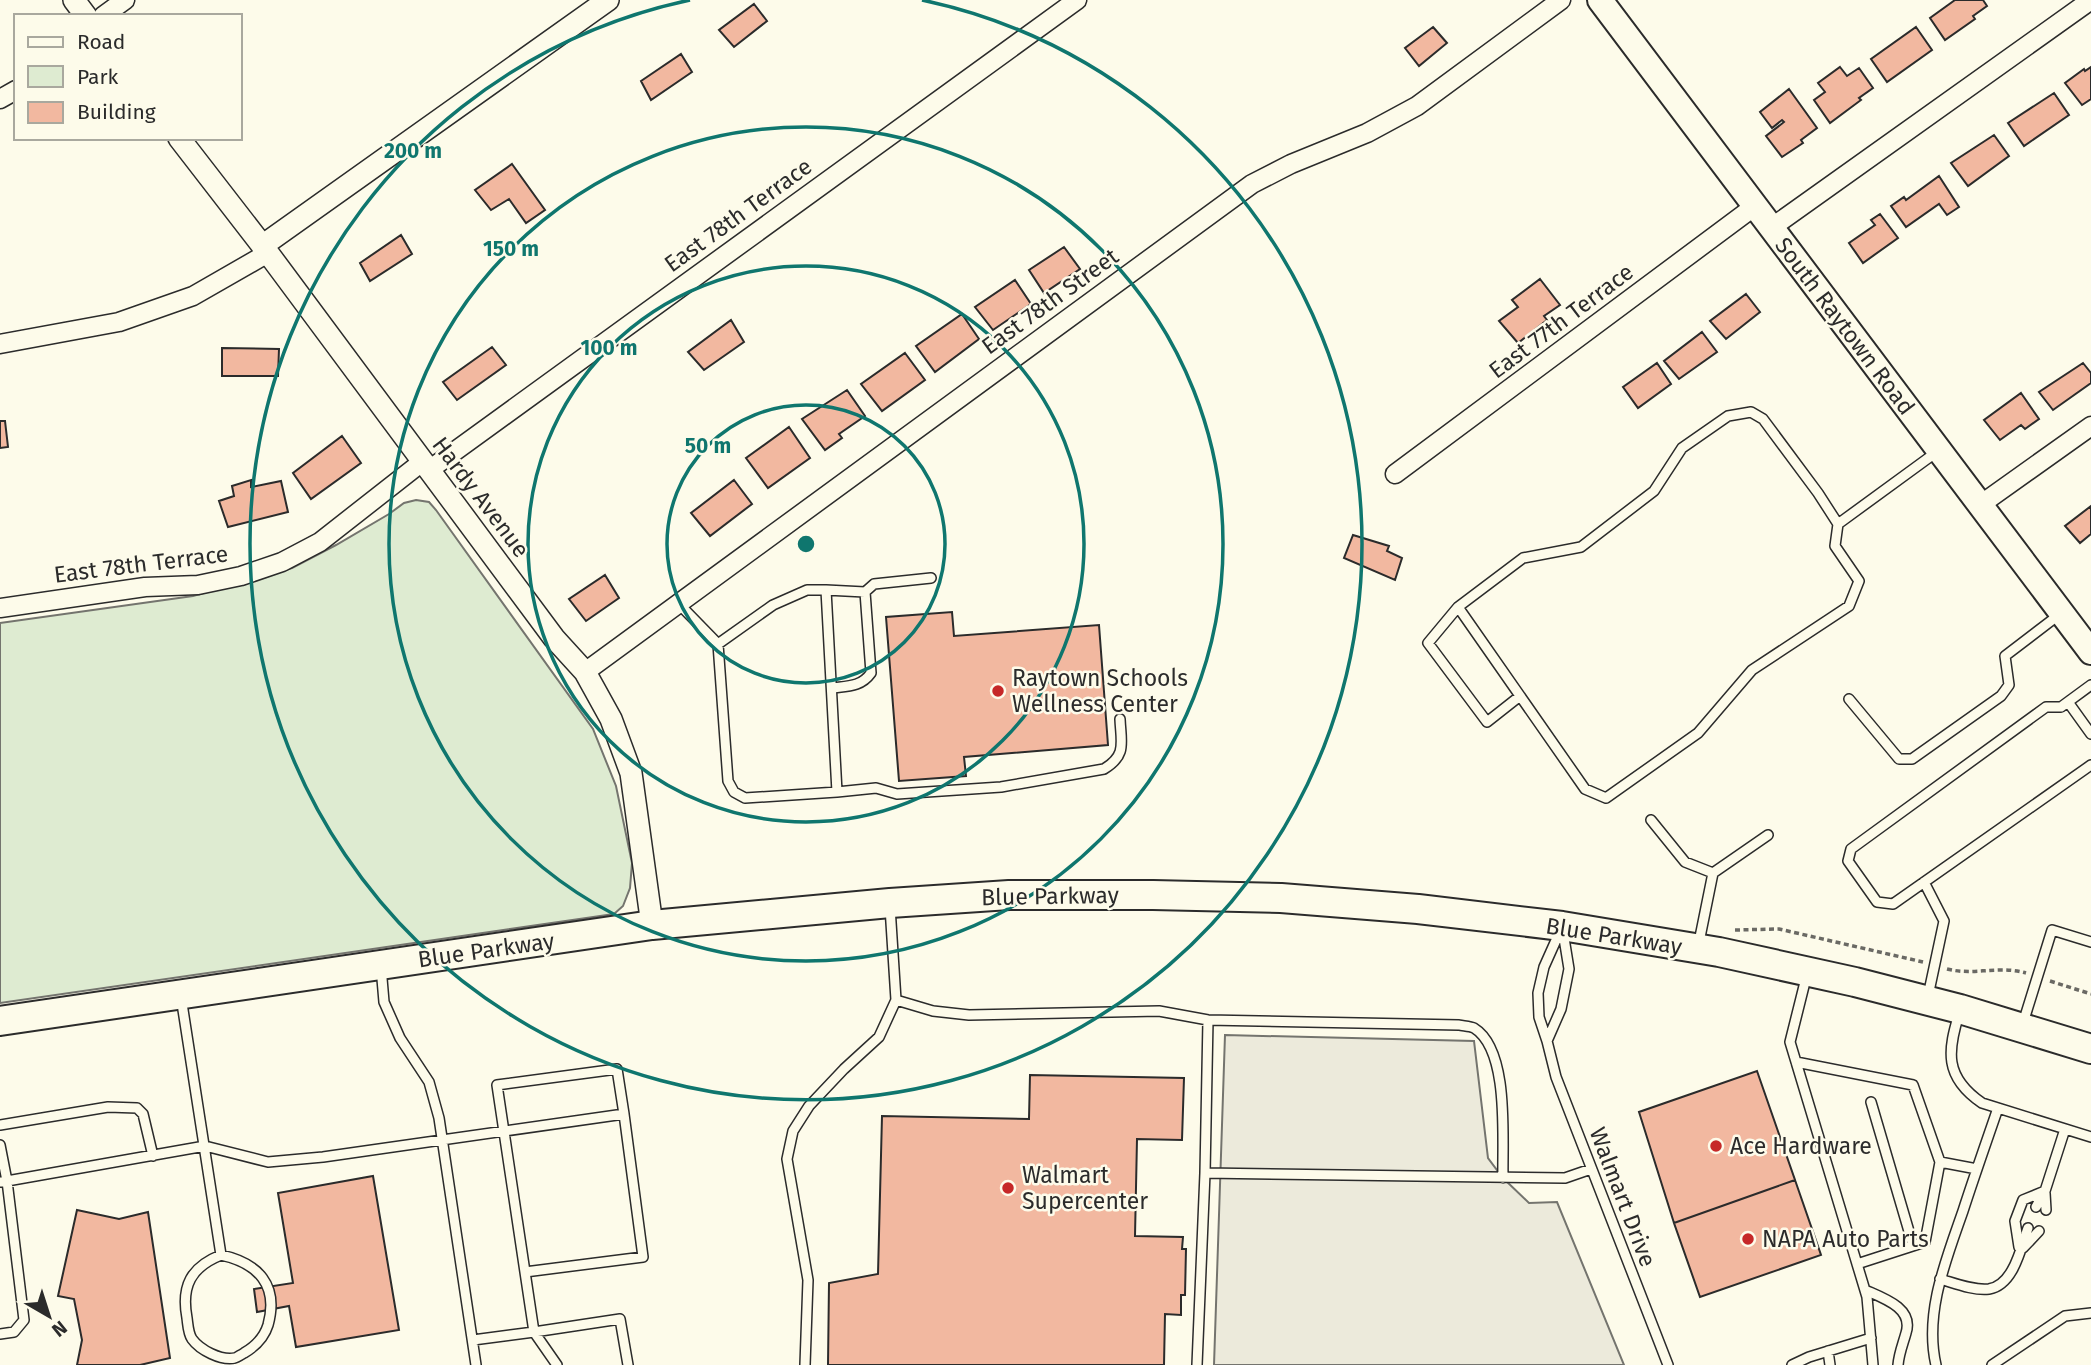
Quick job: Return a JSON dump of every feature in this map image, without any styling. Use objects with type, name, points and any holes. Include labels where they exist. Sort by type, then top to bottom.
[{"type":"highway","name":"Blue Parkway","points":[[0,1021],[652,925],[1009,895],[1153,895],[1281,898],[1418,909],[1562,926],[1698,949],[1855,982],[1960,1009],[2091,1049]]},
{"type":"main road","name":"South Raytown Road","points":[[1600,0],[2091,652]]},
{"type":"street","points":[[106,14],[125,0]]},
{"type":"street","points":[[0,344],[119,321],[193,296],[265,250],[608,0]]},
{"type":"street","name":"East 78th Terrace","points":[[0,608],[145,587],[198,585],[241,576],[282,562],[320,542],[1077,0]]},
{"type":"street","name":"East 78th Street","points":[[585,672],[1252,184],[1291,164],[1367,133],[1417,106],[1561,0]]},
{"type":"street","points":[[1771,228],[2091,0]]},
{"type":"street","name":"Hardy Avenue","points":[[182,140],[554,638],[585,672],[611,719],[631,773],[652,925]]},
{"type":"street","name":"East 77th Terrace","points":[[1395,474],[1755,206]]},
{"type":"street","points":[[1980,505],[2091,426]]},
{"type":"lane","points":[[1458,607],[1585,789],[1606,798],[1698,733],[1752,670],[1849,606],[1859,581],[1835,547],[1838,524],[1763,419],[1752,412],[1728,416],[1682,448],[1654,491],[1581,547],[1522,558],[1458,607],[1428,643],[1487,722],[1520,696]]},
{"type":"lane","points":[[1838,524],[1939,450]]},
{"type":"lane","points":[[718,644],[773,605],[807,590],[865,592],[874,584],[931,578]]},
{"type":"lane","points":[[826,590],[837,792]]},
{"type":"lane","points":[[832,688],[859,684],[871,673],[865,592]]},
{"type":"lane","points":[[679,604],[718,644],[728,781],[734,792],[745,798],[876,788],[897,794],[1001,787],[1104,769],[1116,762],[1122,752],[1120,719]]},
{"type":"lane","points":[[1849,699],[1899,759],[1912,759],[2001,696],[2009,685],[2005,656],[2062,613]]},
{"type":"lane","points":[[2091,684],[2061,707],[2046,707],[1851,849],[1849,861],[1877,902],[1892,904],[2091,765]]},
{"type":"lane","points":[[2068,702],[2091,734]]},
{"type":"lane","points":[[1651,820],[1685,862],[1713,873]]},
{"type":"lane","points":[[1698,949],[1713,873],[1768,835]]},
{"type":"lane","points":[[1924,882],[1944,921],[1927,1000]]},
{"type":"lane","points":[[805,1365],[808,1280],[787,1159],[793,1131],[809,1107],[844,1069],[879,1037],[896,1000],[890,903]]},
{"type":"lane","points":[[1547,1041],[1561,1009],[1569,969],[1562,926]]},
{"type":"lane","name":"Walmart Drive","points":[[1562,926],[1544,967],[1538,993],[1539,1017],[1556,1077],[1668,1365]]},
{"type":"lane","points":[[2021,1028],[2052,930],[2091,942]]},
{"type":"lane","points":[[381,965],[384,1002],[400,1038],[429,1082],[442,1139],[476,1365]]},
{"type":"lane","points":[[1808,972],[1790,1042],[1865,1290],[1873,1365]]},
{"type":"lane","points":[[181,995],[222,1255]]},
{"type":"lane","points":[[896,1000],[933,1011],[969,1015],[1158,1011],[1208,1020],[1473,1027],[1489,1044],[1503,1093],[1503,1178]]},
{"type":"lane","points":[[1960,1009],[1951,1037],[1950,1057],[1953,1072],[1967,1093],[1982,1103],[2091,1137]]},
{"type":"lane","points":[[1197,1365],[1208,1020]]},
{"type":"lane","points":[[1796,1062],[1913,1085],[1940,1162],[1925,1242],[1857,1264]]},
{"type":"lane","points":[[525,1272],[643,1257],[617,1069],[497,1085],[504,1130],[525,1272],[534,1332],[557,1365]]},
{"type":"lane","points":[[1871,1102],[1913,1245]]},
{"type":"lane","points":[[0,1125],[108,1107],[137,1108],[143,1114],[153,1156]]},
{"type":"lane","points":[[1936,1365],[1932,1336],[1940,1279],[1998,1108]]},
{"type":"lane","points":[[3,1182],[205,1146],[268,1162],[323,1157],[624,1114]]},
{"type":"lane","points":[[2041,1208],[2066,1129]]},
{"type":"lane","points":[[0,1145],[24,1320],[14,1332],[0,1334]]},
{"type":"lane","points":[[1940,1162],[1977,1169]]},
{"type":"lane","points":[[1205,1173],[1565,1178],[1591,1169]]},
{"type":"lane","points":[[2020,1251],[2015,1221],[2023,1200],[2045,1191]]},
{"type":"lane","points":[[1940,1279],[1988,1289],[2000,1285],[2010,1275],[2028,1228]]},
{"type":"lane","points":[[2020,1251],[2039,1231]]},
{"type":"lane","points":[[222,1255],[238,1258],[249,1264],[261,1274],[268,1290],[270,1311],[265,1334],[236,1362],[201,1348],[190,1337],[184,1304],[187,1284],[196,1270],[208,1260],[222,1255]]},
{"type":"lane","points":[[1865,1290],[1889,1300],[1901,1309],[1907,1319],[1907,1331],[1898,1365]]},
{"type":"lane","points":[[1992,1365],[2065,1315],[2091,1313]]},
{"type":"lane","points":[[473,1340],[620,1319],[628,1365]]},
{"type":"lane","points":[[1793,1365],[1871,1338]]},
{"type":"lane","points":[[1828,1351],[1830,1365]]},
{"type":"path","points":[[1726,929],[1779,929],[1918,961]]},
{"type":"path","points":[[1951,970],[1966,972],[2002,968],[2023,972]]},
{"type":"path","points":[[2049,981],[2091,994]]},
{"type":"green space","points":[[416,500],[429,502],[436,510],[593,729],[616,786],[632,863],[630,888],[623,906],[614,914],[0,1003],[0,623],[193,596],[292,568],[336,545],[404,503]]},
{"type":"shaded area","points":[[1225,1035],[1474,1041],[1488,1158],[1503,1178],[1529,1203],[1557,1202],[1624,1365],[1214,1365]]},
{"type":"building","points":[[1955,0],[1983,0],[1987,6],[1973,16],[1975,19],[1945,40],[1930,18]]},
{"type":"building","points":[[754,4],[767,21],[734,47],[719,30]]},
{"type":"building","points":[[1433,27],[1447,43],[1419,66],[1405,48]]},
{"type":"building","points":[[1916,27],[1932,50],[1887,82],[1871,59]]},
{"type":"building","points":[[681,54],[692,72],[651,100],[641,81]]},
{"type":"building","points":[[1840,67],[1847,76],[1859,68],[1873,88],[1830,123],[1814,100],[1825,92],[1818,83]]},
{"type":"building","points":[[2091,67],[2091,99],[2082,105],[2065,83]]},
{"type":"building","points":[[1789,89],[1817,128],[1801,140],[1803,143],[1782,157],[1766,136],[1784,122],[1782,120],[1772,128],[1760,112]]},
{"type":"building","points":[[2054,93],[2069,115],[2024,146],[2008,123]]},
{"type":"building","points":[[1994,135],[2009,156],[1968,186],[1951,163]]},
{"type":"building","points":[[512,164],[545,210],[526,223],[509,199],[491,210],[475,190]]},
{"type":"building","points":[[1939,176],[1959,207],[1947,215],[1939,204],[1906,227],[1891,206],[1904,197],[1906,200]]},
{"type":"building","points":[[1880,214],[1898,238],[1863,263],[1849,243],[1875,225],[1871,220]]},
{"type":"building","points":[[401,235],[412,254],[370,281],[360,263]]},
{"type":"building","points":[[1064,247],[1080,269],[1044,293],[1029,270]]},
{"type":"building","points":[[1540,279],[1560,305],[1544,316],[1547,320],[1518,343],[1499,321],[1518,307],[1512,300]]},
{"type":"building","points":[[1015,280],[1031,304],[993,330],[975,307]]},
{"type":"building","points":[[1746,294],[1760,312],[1726,339],[1710,321]]},
{"type":"building","points":[[962,314],[979,339],[935,372],[916,346]]},
{"type":"building","points":[[731,320],[744,342],[704,370],[688,352]]},
{"type":"building","points":[[1702,332],[1717,352],[1679,379],[1664,361]]},
{"type":"building","points":[[492,347],[506,365],[457,400],[443,382]]},
{"type":"building","points":[[222,348],[279,349],[278,376],[222,376]]},
{"type":"building","points":[[905,353],[925,380],[882,411],[861,384]]},
{"type":"building","points":[[1657,363],[1671,384],[1638,408],[1623,387]]},
{"type":"building","points":[[2083,363],[2091,373],[2091,383],[2053,410],[2039,392]]},
{"type":"building","points":[[847,390],[865,416],[839,434],[842,438],[825,450],[802,419]]},
{"type":"building","points":[[2021,393],[2039,419],[2025,429],[2021,425],[2000,440],[1984,420]]},
{"type":"building","points":[[0,421],[5,421],[8,447],[0,448]]},
{"type":"building","points":[[789,427],[810,458],[768,488],[746,458]]},
{"type":"building","points":[[342,436],[361,463],[311,499],[293,473]]},
{"type":"building","points":[[251,480],[251,487],[281,481],[288,512],[228,527],[219,501],[234,496],[232,486]]},
{"type":"building","points":[[734,480],[752,504],[710,536],[691,513]]},
{"type":"building","points":[[2091,506],[2091,534],[2080,543],[2065,526]]},
{"type":"building","points":[[1353,535],[1389,546],[1387,551],[1402,558],[1395,580],[1344,558]]},
{"type":"building","points":[[605,575],[619,598],[586,621],[569,599]]},
{"type":"building","name":"Raytown Schools Wellness Center","points":[[952,612],[954,636],[1099,625],[1108,745],[964,757],[966,776],[899,781],[886,617]]},
{"type":"building","name":"Ace Hardware","points":[[1757,1071],[1795,1180],[1674,1223],[1639,1112]]},
{"type":"building","name":"Walmart Supercenter","points":[[1030,1075],[1184,1078],[1182,1140],[1137,1139],[1135,1236],[1183,1237],[1182,1249],[1186,1249],[1185,1295],[1181,1295],[1181,1315],[1165,1314],[1164,1365],[828,1365],[829,1283],[878,1274],[882,1116],[1029,1119]]},
{"type":"building","points":[[373,1176],[399,1330],[296,1347],[289,1306],[257,1312],[254,1289],[293,1283],[278,1193]]},
{"type":"building","name":"NAPA Auto Parts","points":[[1795,1180],[1821,1255],[1700,1297],[1674,1223]]},
{"type":"building","points":[[77,1210],[119,1219],[148,1212],[170,1358],[140,1365],[77,1365],[82,1340],[74,1299],[58,1296]]},
{"type":"place","name":"Raytown Schools Wellness Center","points":[[998,691]]},
{"type":"place","name":"Ace Hardware","points":[[1716,1146]]},
{"type":"place","name":"Walmart Supercenter","points":[[1008,1188]]},
{"type":"place","name":"NAPA Auto Parts","points":[[1748,1239]]}]
